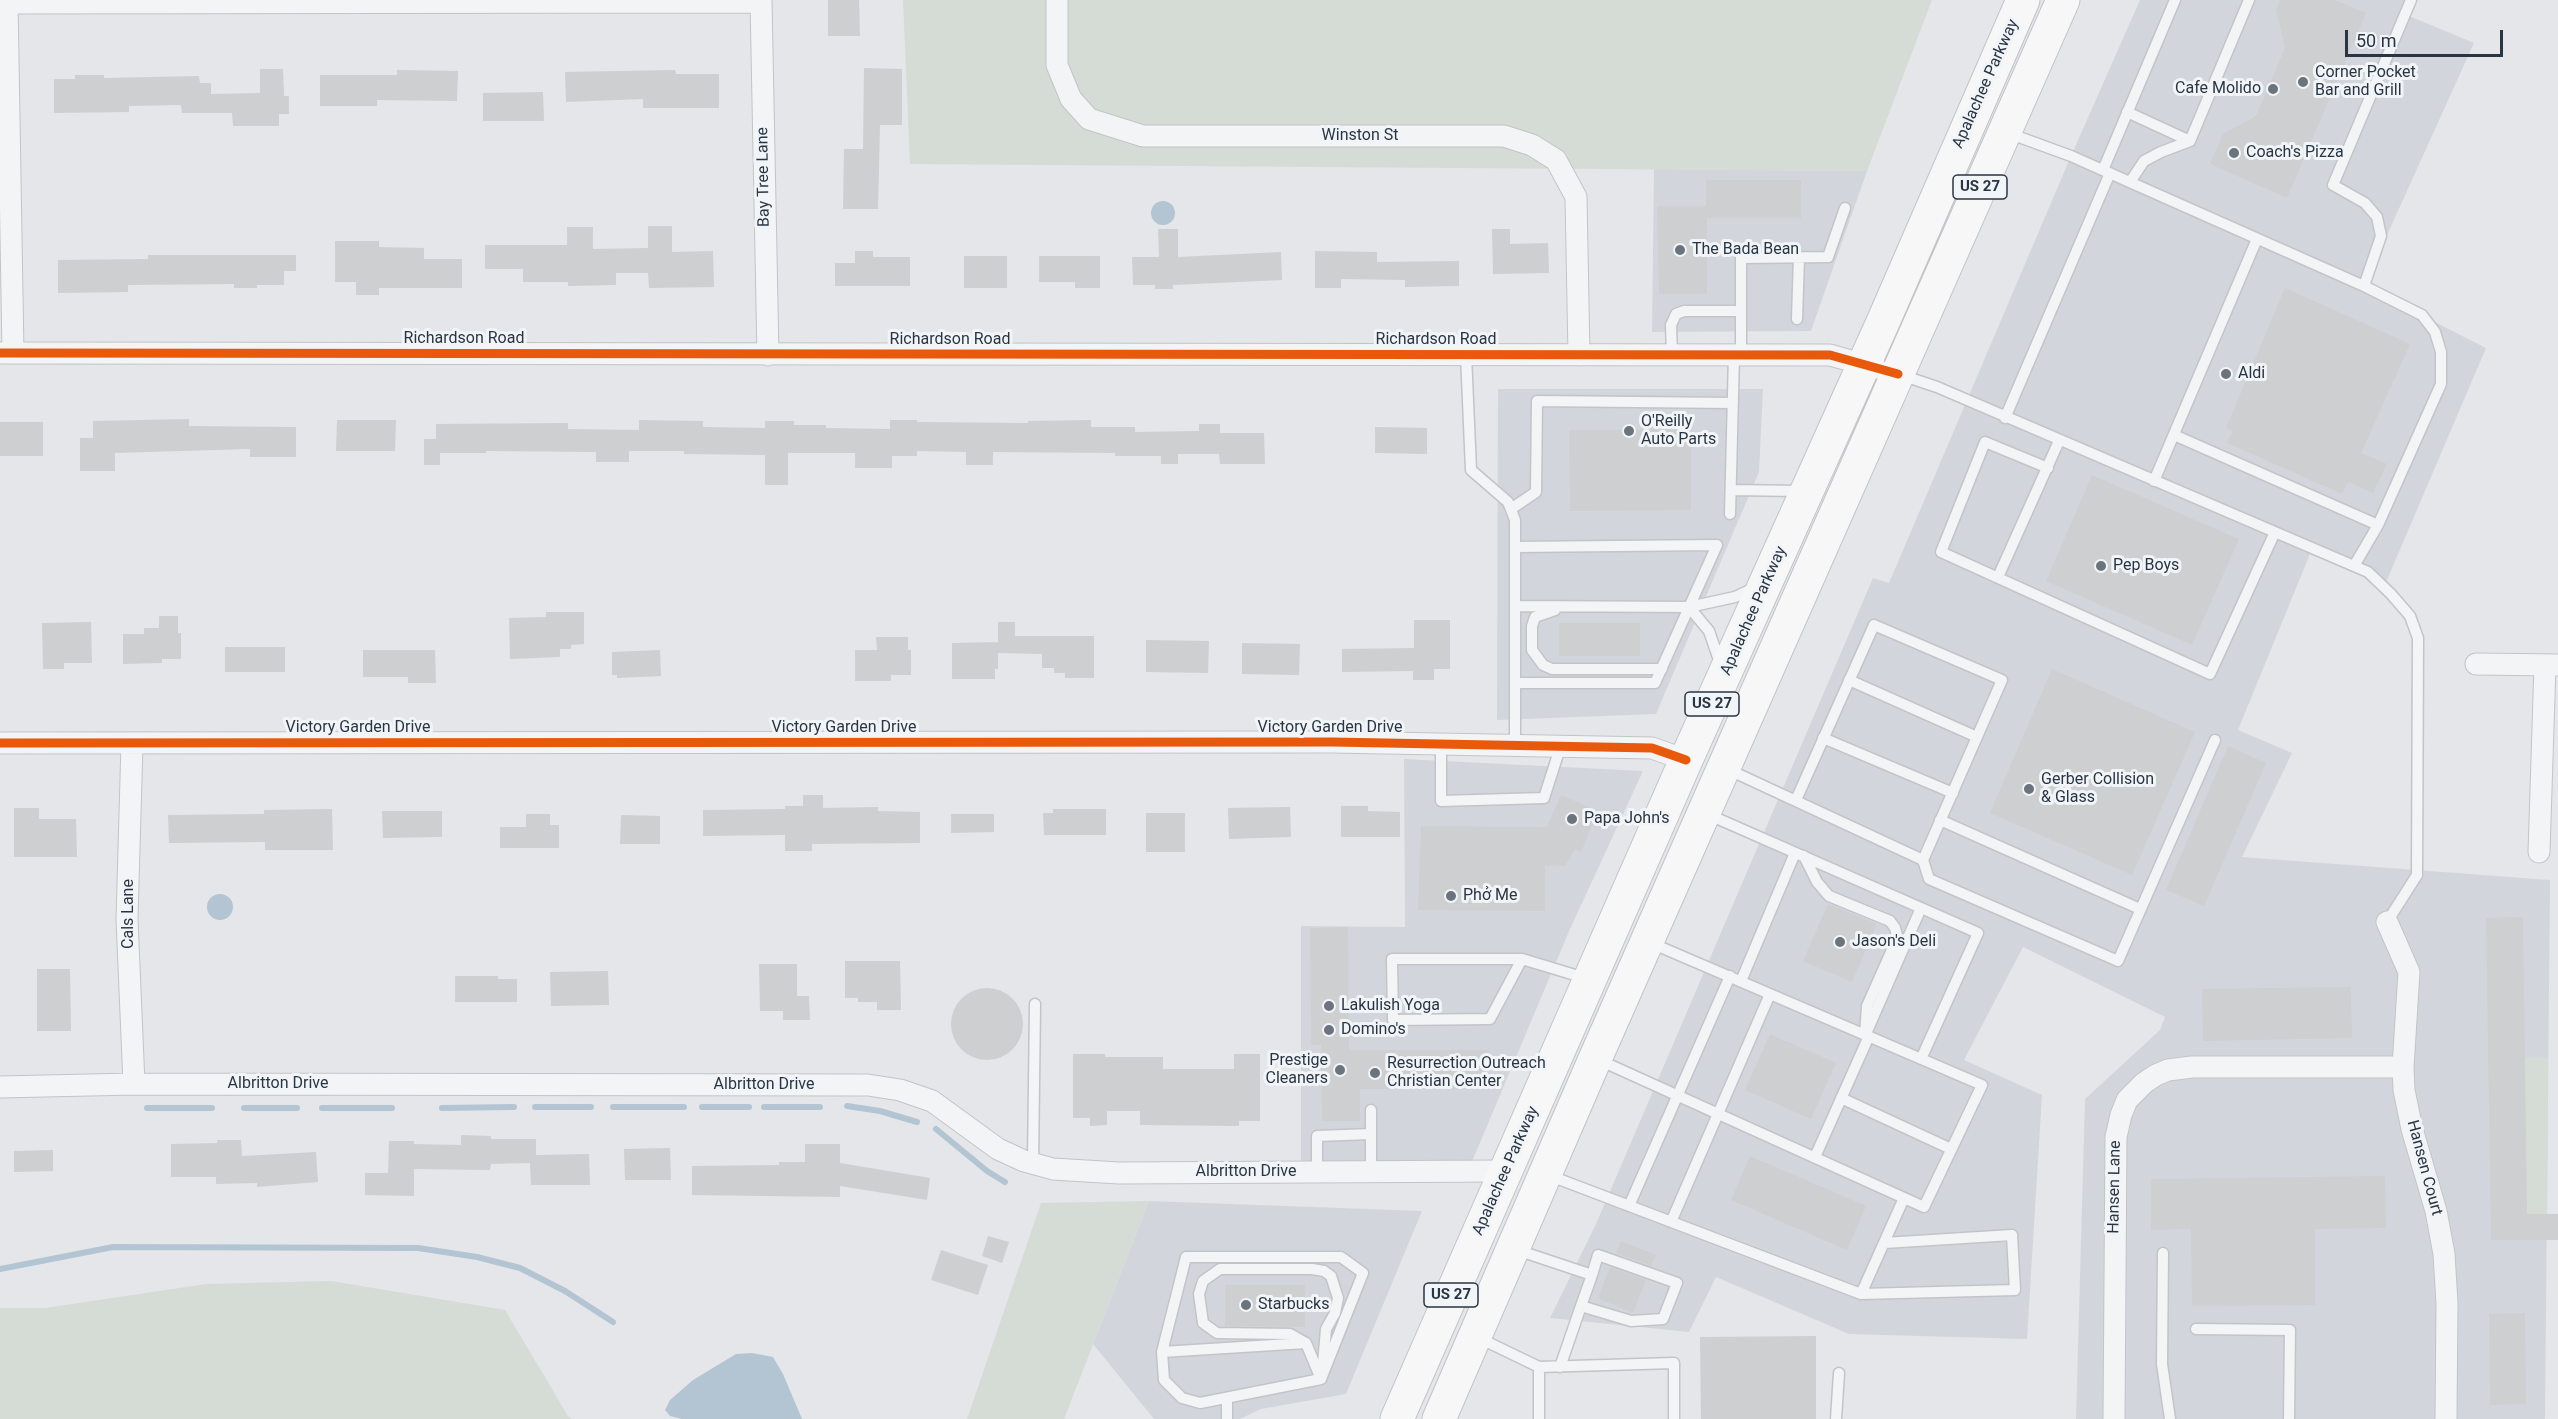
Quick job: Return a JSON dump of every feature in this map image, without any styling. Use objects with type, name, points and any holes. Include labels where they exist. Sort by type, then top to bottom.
[{"type":"main road","name":"Apalachee Parkway","points":[[1397,1419],[1686,760],[1864,365],[2023,0]]},
{"type":"main road","name":"US 27","points":[[1439,1419],[1595,1059],[2063,0]]},
{"type":"main road","points":[[1686,760],[1701,780],[1705,813]]},
{"type":"main road","points":[[1552,1069],[1580,1060],[1595,1059],[1586,1044],[1583,1028],[1587,990]]},
{"type":"street","name":"Winston St","points":[[1057,0],[1057,65],[1071,99],[1089,119],[1143,136],[1504,136],[1532,145],[1556,160],[1576,196],[1579,355]]},
{"type":"street","points":[[6,353],[7,1],[761,1]]},
{"type":"street","name":"Bay Tree Lane","points":[[761,1],[768,355]]},
{"type":"street","name":"Richardson Road","points":[[6,353],[1830,355],[1898,374]]},
{"type":"street","points":[[2476,664],[2552,665],[2539,852]]},
{"type":"street","name":"Victory Garden Drive","points":[[0,743],[1332,742],[1652,748],[1686,760]]},
{"type":"street","name":"Cals Lane","points":[[132,744],[127,920],[134,1084]]},
{"type":"street","name":"Hansen Court","points":[[2387,922],[2409,972],[2403,1067],[2404,1089],[2436,1211],[2444,1254],[2447,1304],[2446,1419]]},
{"type":"street","name":"Hansen Lane","points":[[2114,1419],[2116,1137],[2127,1100],[2156,1075],[2168,1070],[2192,1067],[2403,1067]]},
{"type":"street","name":"Albritton Drive","points":[[0,1087],[134,1084],[868,1085],[900,1090],[933,1101],[998,1149],[1033,1164],[1053,1169],[1091,1172],[1506,1171]]},
{"type":"lane","points":[[2005,418],[2106,172],[2127,112],[2175,0]]},
{"type":"lane","points":[[2130,182],[2144,161],[2190,141],[2249,0]]},
{"type":"lane","points":[[2364,286],[2381,236],[2377,217],[2365,203],[2333,185],[2410,0]]},
{"type":"lane","points":[[2127,112],[2190,141]]},
{"type":"lane","points":[[2004,132],[2130,182],[2364,286],[2422,315],[2435,332],[2441,352],[2441,384],[2378,525],[2354,566]]},
{"type":"lane","points":[[1730,514],[1733,403],[1741,311],[1741,258],[1828,257],[1845,208]]},
{"type":"lane","points":[[2154,481],[2257,239]]},
{"type":"lane","points":[[1797,319],[1799,257]]},
{"type":"lane","points":[[1672,355],[1671,324],[1676,314],[1684,311],[1741,311]]},
{"type":"lane","points":[[1466,355],[1471,470],[1508,502],[1515,520],[1515,746]]},
{"type":"lane","points":[[1898,374],[1937,387],[2368,572],[2391,594],[2410,616],[2418,638],[2417,875],[2387,922]]},
{"type":"lane","points":[[1511,509],[1536,492],[1537,401],[1733,403]]},
{"type":"lane","points":[[2174,435],[2378,525]]},
{"type":"lane","points":[[1998,578],[2059,441]]},
{"type":"lane","points":[[2048,468],[1985,442],[1941,552],[2210,674],[2275,532]]},
{"type":"lane","points":[[1731,490],[1808,491]]},
{"type":"lane","points":[[1515,547],[1717,544],[1655,683],[1515,683]]},
{"type":"lane","points":[[1515,606],[1689,608],[1735,597],[1767,581]]},
{"type":"lane","points":[[1567,607],[1535,617],[1532,626],[1532,650],[1543,665],[1552,669],[1662,669]]},
{"type":"lane","points":[[1689,608],[1709,631],[1719,654],[1723,681]]},
{"type":"lane","points":[[1796,800],[1874,625],[2002,680],[1923,860],[1929,879],[2118,961],[2216,740]]},
{"type":"lane","points":[[1849,680],[1977,737]]},
{"type":"lane","points":[[1823,738],[1953,793]]},
{"type":"lane","points":[[1441,744],[1441,801],[1544,798],[1561,745]]},
{"type":"lane","points":[[1724,768],[1923,860]]},
{"type":"lane","points":[[1705,813],[1978,933],[1922,1059]]},
{"type":"lane","points":[[1940,820],[2140,909]]},
{"type":"lane","points":[[1741,981],[1800,854]]},
{"type":"lane","points":[[1800,854],[1828,896],[1890,921],[1897,936],[1867,1006],[1867,1035]]},
{"type":"lane","points":[[1815,1157],[1922,908]]},
{"type":"lane","points":[[1595,1059],[1924,1207],[1982,1085],[1648,942]]},
{"type":"lane","points":[[1522,959],[1490,1019],[1394,1020],[1392,959],[1522,959],[1587,990]]},
{"type":"lane","points":[[1629,1206],[1730,976]]},
{"type":"lane","points":[[1671,1222],[1770,994]]},
{"type":"lane","points":[[1033,1164],[1035,1005]]},
{"type":"lane","points":[[1842,1098],[1952,1149]]},
{"type":"lane","points":[[1371,1110],[1371,1171]]},
{"type":"lane","points":[[1317,1172],[1317,1136],[1371,1134]]},
{"type":"lane","points":[[1546,1175],[1861,1294],[2015,1290],[2012,1235],[1884,1243]]},
{"type":"lane","points":[[1861,1294],[1904,1198]]},
{"type":"lane","points":[[1514,1249],[1592,1275]]},
{"type":"lane","points":[[2163,1253],[2162,1364],[2170,1419]]},
{"type":"lane","points":[[1560,1367],[1598,1255],[1677,1283],[1663,1319],[1631,1321],[1581,1306]]},
{"type":"lane","points":[[1186,1257],[1341,1257],[1363,1273],[1321,1379],[1200,1403],[1182,1398],[1164,1380],[1162,1353],[1186,1257]]},
{"type":"lane","points":[[1220,1269],[1312,1269],[1324,1271],[1331,1276],[1338,1298],[1335,1313],[1326,1329],[1321,1379],[1306,1343],[1290,1334],[1217,1333],[1203,1323],[1199,1294],[1203,1281],[1220,1269]]},
{"type":"lane","points":[[2196,1329],[2289,1330],[2289,1419]]},
{"type":"lane","points":[[1476,1336],[1539,1367],[1674,1363],[1674,1419]]},
{"type":"lane","points":[[1162,1353],[1306,1343]]},
{"type":"lane","points":[[1539,1367],[1539,1419]]},
{"type":"lane","points":[[1836,1419],[1839,1373]]},
{"type":"lane","points":[[1227,1398],[1227,1419]]},
{"type":"shaded area","points":[[903,0],[1932,0],[1867,171],[910,164]]},
{"type":"shaded area","points":[[2140,0],[2406,0],[2402,13],[2474,43],[2364,286],[2486,348],[2384,587],[2368,572],[2312,549],[2238,730],[2292,753],[2242,857],[2550,880],[2545,1419],[2076,1419],[2085,1099],[2160,1030],[2165,1017],[2023,947],[1964,1060],[2042,1095],[2027,1339],[1849,1334],[1716,1277],[1689,1332],[1550,1318],[1596,1224],[1873,578],[1889,583]]},
{"type":"shaded area","points":[[1654,169],[1867,171],[1811,331],[1652,332]]},
{"type":"shaded area","points":[[1498,389],[1763,389],[1759,472],[1656,714],[1497,720]]},
{"type":"shaded area","points":[[1404,759],[1643,771],[1570,929],[1471,1164],[1301,1163],[1301,926],[1405,927]]},
{"type":"shaded area","points":[[2524,1057],[2548,1058],[2547,1240],[2527,1240],[2526,1149],[2490,1149],[2489,1127],[2525,1126]]},
{"type":"shaded area","name":"Starbucks","points":[[1149,1201],[1422,1211],[1346,1394],[1261,1409],[1240,1419],[1154,1419],[1093,1344]]},
{"type":"shaded area","points":[[1149,1201],[1064,1419],[967,1419],[1041,1203]]},
{"type":"shaded area","points":[[331,1281],[505,1310],[568,1416],[572,1419],[0,1419],[0,1308],[45,1308],[206,1284]]},
{"type":"water","points":[[1163,201],[1171,205],[1175,213],[1171,221],[1163,225],[1155,221],[1151,213],[1155,205]]},
{"type":"water","points":[[220,894],[229,898],[233,907],[229,916],[220,920],[211,916],[207,907],[211,898]]},
{"type":"water","points":[[752,1353],[773,1357],[783,1374],[802,1419],[682,1419],[670,1416],[665,1410],[670,1400],[693,1380],[736,1354]]},
{"type":"building","points":[[828,0],[859,0],[860,36],[828,36]]},
{"type":"building","name":"Corner Pocket Bar and Grill","points":[[2280,0],[2335,0],[2366,13],[2287,198],[2210,164],[2223,134],[2256,116],[2285,48],[2276,10]]},
{"type":"building","points":[[864,68],[902,69],[902,125],[880,125],[878,209],[843,209],[844,149],[863,149]]},
{"type":"building","points":[[260,69],[283,69],[284,96],[289,96],[289,114],[279,114],[279,126],[233,126],[232,113],[182,113],[181,105],[129,106],[129,112],[54,113],[54,79],[75,79],[75,75],[104,75],[104,78],[199,76],[200,83],[211,83],[211,94],[260,93]]},
{"type":"building","points":[[397,70],[458,71],[457,101],[377,100],[377,106],[320,106],[320,75],[397,75]]},
{"type":"building","points":[[675,70],[676,74],[719,74],[719,108],[643,108],[643,99],[566,102],[565,72]]},
{"type":"building","points":[[543,92],[544,121],[483,121],[483,93]]},
{"type":"building","points":[[1706,180],[1801,180],[1801,218],[1707,218],[1707,294],[1659,294],[1657,206],[1706,206]]},
{"type":"building","points":[[648,226],[672,226],[672,252],[713,251],[714,287],[649,288],[648,273],[616,273],[616,285],[568,286],[568,282],[523,282],[523,269],[485,269],[485,245],[567,245],[567,227],[593,227],[593,249],[648,248]]},
{"type":"building","points":[[1158,229],[1178,229],[1178,257],[1281,252],[1282,280],[1173,285],[1173,289],[1155,289],[1155,285],[1133,285],[1132,257],[1159,257]]},
{"type":"building","points":[[1492,229],[1510,229],[1510,244],[1548,243],[1549,273],[1493,274]]},
{"type":"building","points":[[335,241],[379,241],[379,247],[424,248],[424,259],[462,259],[462,288],[379,288],[379,295],[356,295],[356,282],[335,282]]},
{"type":"building","points":[[855,251],[873,251],[873,257],[910,257],[910,286],[835,286],[835,263],[855,263]]},
{"type":"building","points":[[1315,251],[1377,252],[1377,262],[1459,261],[1459,286],[1405,287],[1405,280],[1341,279],[1341,288],[1315,288]]},
{"type":"building","points":[[148,255],[296,255],[296,271],[284,271],[284,285],[257,285],[257,288],[234,288],[234,284],[128,285],[128,292],[58,293],[58,260],[148,259]]},
{"type":"building","points":[[964,256],[1007,256],[1007,288],[964,288]]},
{"type":"building","points":[[1039,256],[1100,256],[1100,288],[1075,288],[1075,282],[1039,282]]},
{"type":"building","points":[[2285,288],[2410,344],[2361,453],[2387,464],[2373,493],[2348,482],[2342,494],[2227,443],[2233,431],[2226,428]]},
{"type":"building","points":[[189,419],[189,426],[296,427],[296,457],[250,457],[250,449],[115,453],[115,471],[80,471],[80,438],[93,438],[93,421]]},
{"type":"building","points":[[337,420],[396,420],[395,451],[336,451]]},
{"type":"building","points":[[639,420],[703,421],[703,427],[765,428],[765,421],[794,421],[794,425],[826,425],[826,428],[890,429],[890,420],[1028,423],[1028,421],[1091,420],[1091,427],[1135,427],[1135,432],[1199,431],[1199,424],[1220,424],[1220,433],[1264,433],[1265,464],[1220,464],[1219,454],[1178,454],[1178,464],[1161,464],[1161,456],[1115,456],[1115,453],[993,452],[993,465],[966,465],[966,452],[917,451],[917,456],[892,456],[892,468],[855,468],[855,453],[788,453],[788,485],[765,485],[765,455],[629,451],[629,462],[596,462],[596,452],[486,451],[486,453],[440,453],[440,465],[424,465],[424,439],[436,439],[436,424],[568,423],[568,429],[639,430]]},
{"type":"building","points":[[0,422],[43,422],[43,456],[0,456]]},
{"type":"building","points":[[1375,427],[1427,428],[1427,454],[1375,453]]},
{"type":"building","points":[[1691,429],[1691,510],[1570,511],[1569,430]]},
{"type":"building","points":[[2092,475],[2239,539],[2192,645],[2046,581]]},
{"type":"building","points":[[546,612],[584,612],[584,644],[571,645],[571,649],[560,649],[560,657],[510,659],[509,618],[546,617]]},
{"type":"building","points":[[159,616],[178,616],[178,633],[181,633],[181,659],[162,659],[162,663],[123,664],[123,634],[144,634],[144,628],[159,628]]},
{"type":"building","points":[[1414,620],[1450,620],[1450,669],[1434,669],[1434,680],[1413,680],[1413,671],[1342,672],[1342,649],[1414,648]]},
{"type":"building","points":[[91,622],[92,663],[64,663],[64,669],[43,669],[42,623]]},
{"type":"building","points":[[998,622],[1015,622],[1015,636],[1094,636],[1094,678],[1065,678],[1065,673],[1054,673],[1054,668],[1042,668],[1042,654],[998,653]]},
{"type":"building","points":[[1559,623],[1640,623],[1640,656],[1559,656]]},
{"type":"building","points":[[876,637],[908,637],[908,650],[911,650],[911,675],[891,675],[891,681],[855,681],[855,650],[877,650]]},
{"type":"building","points":[[1146,640],[1209,641],[1208,673],[1146,672]]},
{"type":"building","points":[[998,642],[998,669],[995,669],[995,679],[952,679],[952,643]]},
{"type":"building","points":[[1242,643],[1300,644],[1299,675],[1242,674]]},
{"type":"building","points":[[225,647],[285,647],[285,672],[225,672]]},
{"type":"building","points":[[363,650],[435,650],[436,683],[408,683],[408,677],[363,677]]},
{"type":"building","points":[[660,650],[661,676],[617,678],[617,675],[612,675],[612,652]]},
{"type":"building","points":[[2052,669],[2195,732],[2132,875],[1990,813]]},
{"type":"building","points":[[2228,746],[2266,763],[2204,906],[2166,890]]},
{"type":"building","points":[[803,795],[823,795],[823,808],[878,807],[878,811],[920,812],[920,843],[812,844],[812,851],[785,851],[785,835],[703,836],[703,810],[785,809],[785,806],[803,806]]},
{"type":"building","points":[[1561,795],[1598,811],[1581,852],[1575,849],[1565,866],[1545,866],[1545,911],[1418,910],[1421,826],[1547,827]]},
{"type":"building","points":[[1341,806],[1368,806],[1368,811],[1400,812],[1400,837],[1341,837]]},
{"type":"building","points":[[1290,807],[1291,837],[1229,839],[1228,808]]},
{"type":"building","points":[[14,808],[39,808],[39,819],[76,819],[77,857],[14,857]]},
{"type":"building","points":[[332,809],[333,850],[265,850],[265,842],[169,843],[168,815],[264,814],[264,810]]},
{"type":"building","points":[[1053,809],[1106,809],[1106,835],[1044,835],[1043,813],[1053,813]]},
{"type":"building","points":[[382,811],[442,811],[442,837],[383,838]]},
{"type":"building","points":[[1146,813],[1185,813],[1185,852],[1146,852]]},
{"type":"building","points":[[526,814],[550,814],[550,825],[559,825],[559,848],[500,848],[500,827],[526,827]]},
{"type":"building","points":[[951,814],[994,814],[994,832],[951,833]]},
{"type":"building","points":[[621,815],[660,816],[660,844],[620,844]]},
{"type":"building","name":"Jason's Deli","points":[[1828,904],[1877,924],[1852,982],[1803,961]]},
{"type":"building","points":[[2523,917],[2527,1214],[2558,1214],[2558,1240],[2491,1240],[2486,918]]},
{"type":"building","points":[[1348,927],[1349,1050],[1489,1050],[1477,1089],[1360,1089],[1360,1121],[1322,1121],[1321,1045],[1311,1045],[1310,928]]},
{"type":"building","points":[[845,961],[900,961],[901,1010],[877,1010],[877,1002],[858,1002],[858,998],[845,998]]},
{"type":"building","points":[[759,964],[797,964],[797,996],[809,996],[810,1020],[783,1020],[783,1011],[760,1011]]},
{"type":"building","points":[[37,969],[70,969],[71,1031],[37,1031]]},
{"type":"building","points":[[608,971],[609,1005],[551,1006],[550,972]]},
{"type":"building","points":[[455,976],[498,976],[498,979],[517,979],[517,1002],[455,1002]]},
{"type":"building","points":[[2351,987],[2352,1038],[2203,1041],[2202,989]]},
{"type":"building","points":[[987,988],[1007,994],[1017,1004],[1023,1024],[1017,1044],[1007,1054],[987,1060],[967,1054],[957,1044],[951,1024],[957,1004],[967,994]]},
{"type":"building","points":[[1770,1034],[1836,1063],[1811,1119],[1745,1090]]},
{"type":"building","points":[[1073,1054],[1105,1054],[1105,1057],[1163,1057],[1163,1069],[1234,1069],[1234,1054],[1260,1054],[1260,1121],[1239,1121],[1239,1126],[1140,1125],[1140,1111],[1107,1111],[1107,1125],[1090,1126],[1090,1118],[1073,1118]]},
{"type":"building","points":[[461,1135],[491,1136],[491,1139],[536,1139],[536,1155],[589,1154],[590,1185],[531,1185],[530,1163],[491,1164],[490,1170],[414,1169],[414,1196],[365,1195],[365,1173],[388,1173],[389,1141],[461,1145]]},
{"type":"building","points":[[217,1140],[241,1140],[242,1156],[316,1152],[318,1182],[257,1187],[257,1183],[216,1184],[216,1177],[171,1177],[171,1144],[217,1143]]},
{"type":"building","points":[[805,1144],[840,1144],[840,1163],[930,1178],[927,1200],[840,1186],[840,1197],[692,1195],[692,1166],[779,1165],[779,1162],[805,1162]]},
{"type":"building","points":[[670,1148],[671,1180],[625,1180],[624,1149]]},
{"type":"building","points":[[53,1150],[53,1171],[14,1172],[14,1151]]},
{"type":"building","points":[[1750,1156],[1866,1206],[1847,1250],[1731,1200]]},
{"type":"building","points":[[2385,1176],[2386,1228],[2315,1229],[2315,1305],[2192,1306],[2191,1229],[2151,1230],[2151,1179]]},
{"type":"building","points":[[988,1236],[1009,1242],[1002,1263],[982,1256]]},
{"type":"building","points":[[1621,1241],[1656,1255],[1651,1266],[1616,1253]]},
{"type":"building","points":[[941,1250],[988,1265],[978,1295],[931,1280]]},
{"type":"building","points":[[1610,1267],[1646,1280],[1633,1313],[1598,1298]]},
{"type":"building","points":[[1225,1285],[1305,1285],[1305,1327],[1225,1326]]},
{"type":"building","points":[[2525,1313],[2526,1404],[2490,1405],[2489,1314]]},
{"type":"building","points":[[1816,1336],[1816,1419],[1701,1419],[1700,1337]]},
{"type":"waterway","points":[[847,1106],[880,1111],[917,1122]]},
{"type":"waterway","points":[[442,1108],[514,1107]]},
{"type":"waterway","points":[[535,1107],[591,1107]]},
{"type":"waterway","points":[[613,1107],[684,1107]]},
{"type":"waterway","points":[[702,1107],[749,1107]]},
{"type":"waterway","points":[[764,1107],[820,1107]]},
{"type":"waterway","points":[[147,1108],[212,1108]]},
{"type":"waterway","points":[[244,1108],[297,1108]]},
{"type":"waterway","points":[[322,1108],[392,1108]]},
{"type":"waterway","points":[[936,1129],[987,1171],[1005,1182]]},
{"type":"waterway","points":[[0,1269],[113,1247],[418,1248],[477,1257],[520,1268],[565,1291],[613,1322]]},
{"type":"cycle path","points":[[0,353],[1830,355],[1898,374]]},
{"type":"cycle path","points":[[0,743],[1332,742],[1652,748],[1686,760]]},
{"type":"place","name":"Corner Pocket Bar and Grill","points":[[2303,82]]},
{"type":"place","name":"Cafe Molido","points":[[2273,89]]},
{"type":"place","name":"Coach's Pizza","points":[[2234,153]]},
{"type":"place","name":"The Bada Bean","points":[[1680,250]]},
{"type":"place","name":"Aldi","points":[[2226,374]]},
{"type":"place","name":"O'Reilly Auto Parts","points":[[1629,431]]},
{"type":"place","name":"Pep Boys","points":[[2101,566]]},
{"type":"place","name":"Gerber Collision & Glass","points":[[2029,789]]},
{"type":"place","name":"Papa John's","points":[[1572,819]]},
{"type":"place","name":"Phở Me","points":[[1451,896]]},
{"type":"place","name":"Jason's Deli","points":[[1840,942]]},
{"type":"place","name":"Lakulish Yoga","points":[[1329,1006]]},
{"type":"place","name":"Domino's","points":[[1329,1030]]},
{"type":"place","name":"Prestige Cleaners","points":[[1340,1070]]},
{"type":"place","name":"Resurrection Outreach Christian Center","points":[[1375,1073]]},
{"type":"place","name":"Starbucks","points":[[1246,1305]]}]
